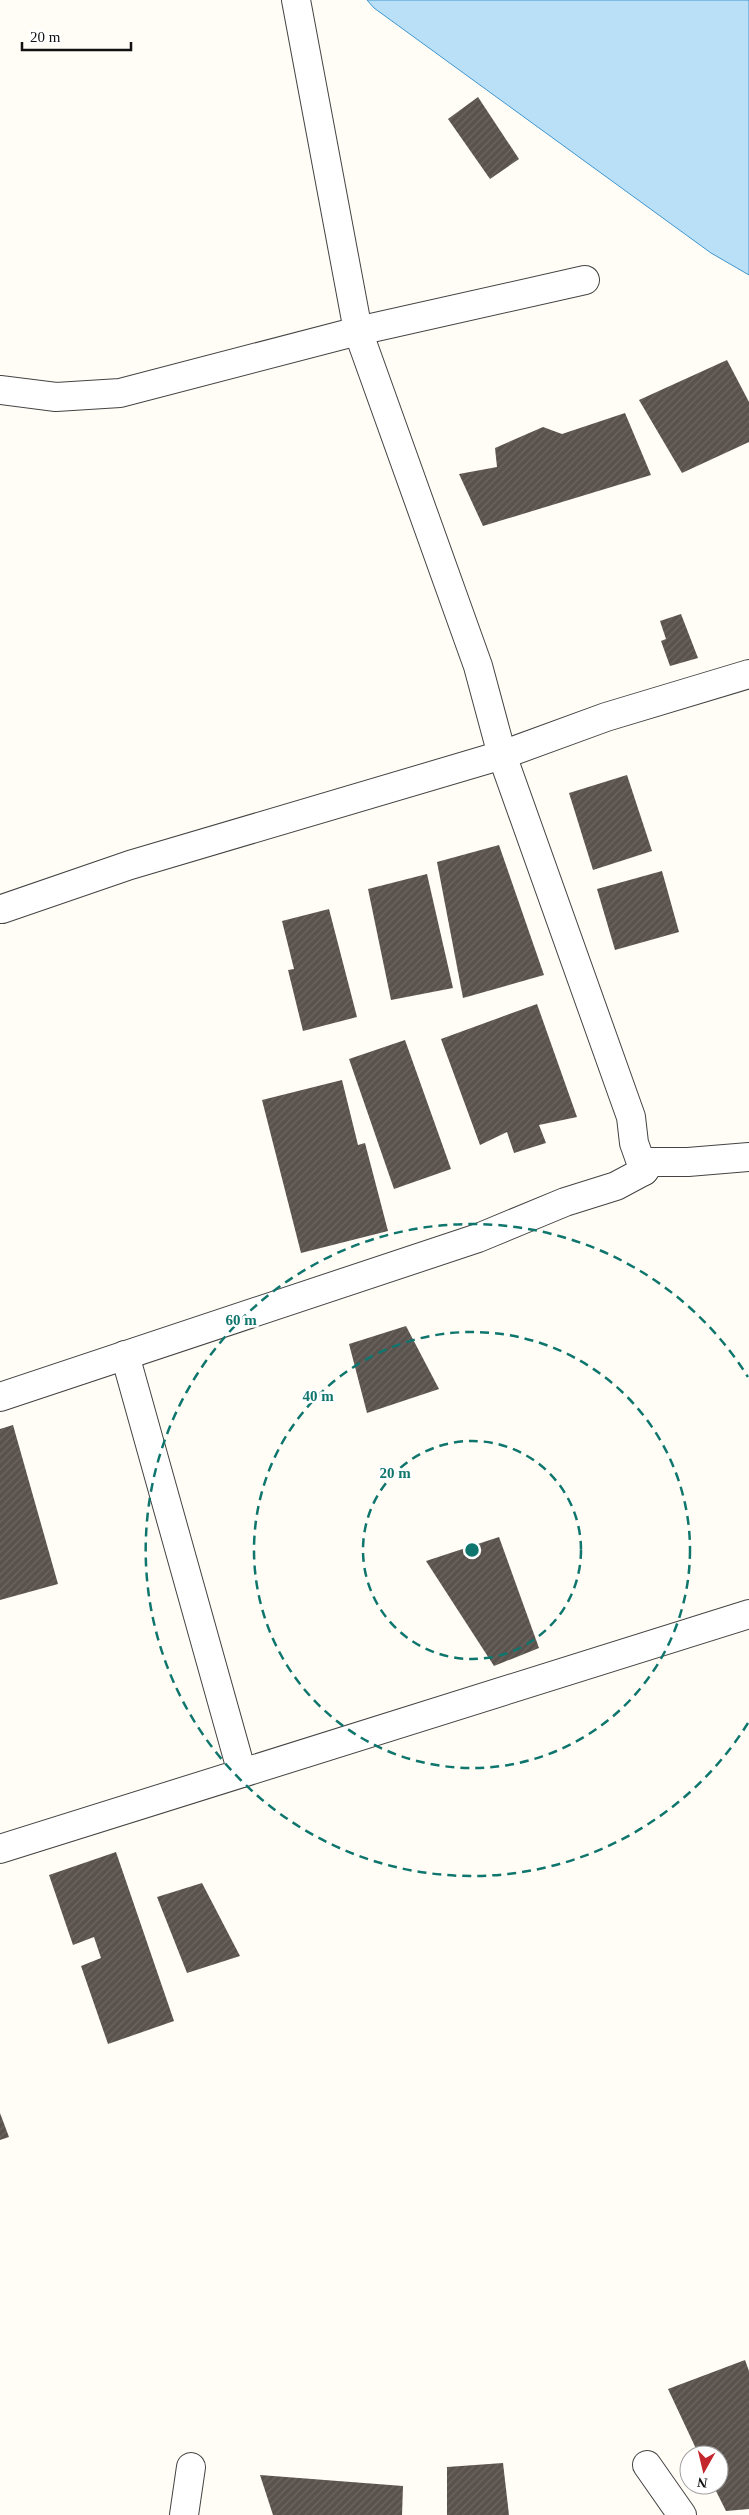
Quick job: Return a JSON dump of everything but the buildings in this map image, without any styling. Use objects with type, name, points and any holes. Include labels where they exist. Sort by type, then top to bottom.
[{"type":"street","points":[[296,0],[358,331],[478,666],[502,755],[631,1117],[634,1143],[644,1171]]},
{"type":"street","points":[[0,390],[56,397],[120,393],[358,331],[585,280]]},
{"type":"street","points":[[2,909],[130,865],[502,755],[606,717],[749,674]]},
{"type":"street","points":[[0,1397],[478,1238],[565,1202],[616,1186],[644,1171],[651,1162],[688,1162],[749,1157]]},
{"type":"street","points":[[125,1355],[242,1773]]},
{"type":"street","points":[[0,1849],[749,1614]]},
{"type":"street","points":[[647,2465],[682,2515]]},
{"type":"street","points":[[184,2515],[191,2467]]},
{"type":"water","points":[[367,0],[749,0],[749,275],[711,253],[374,8]]}]
